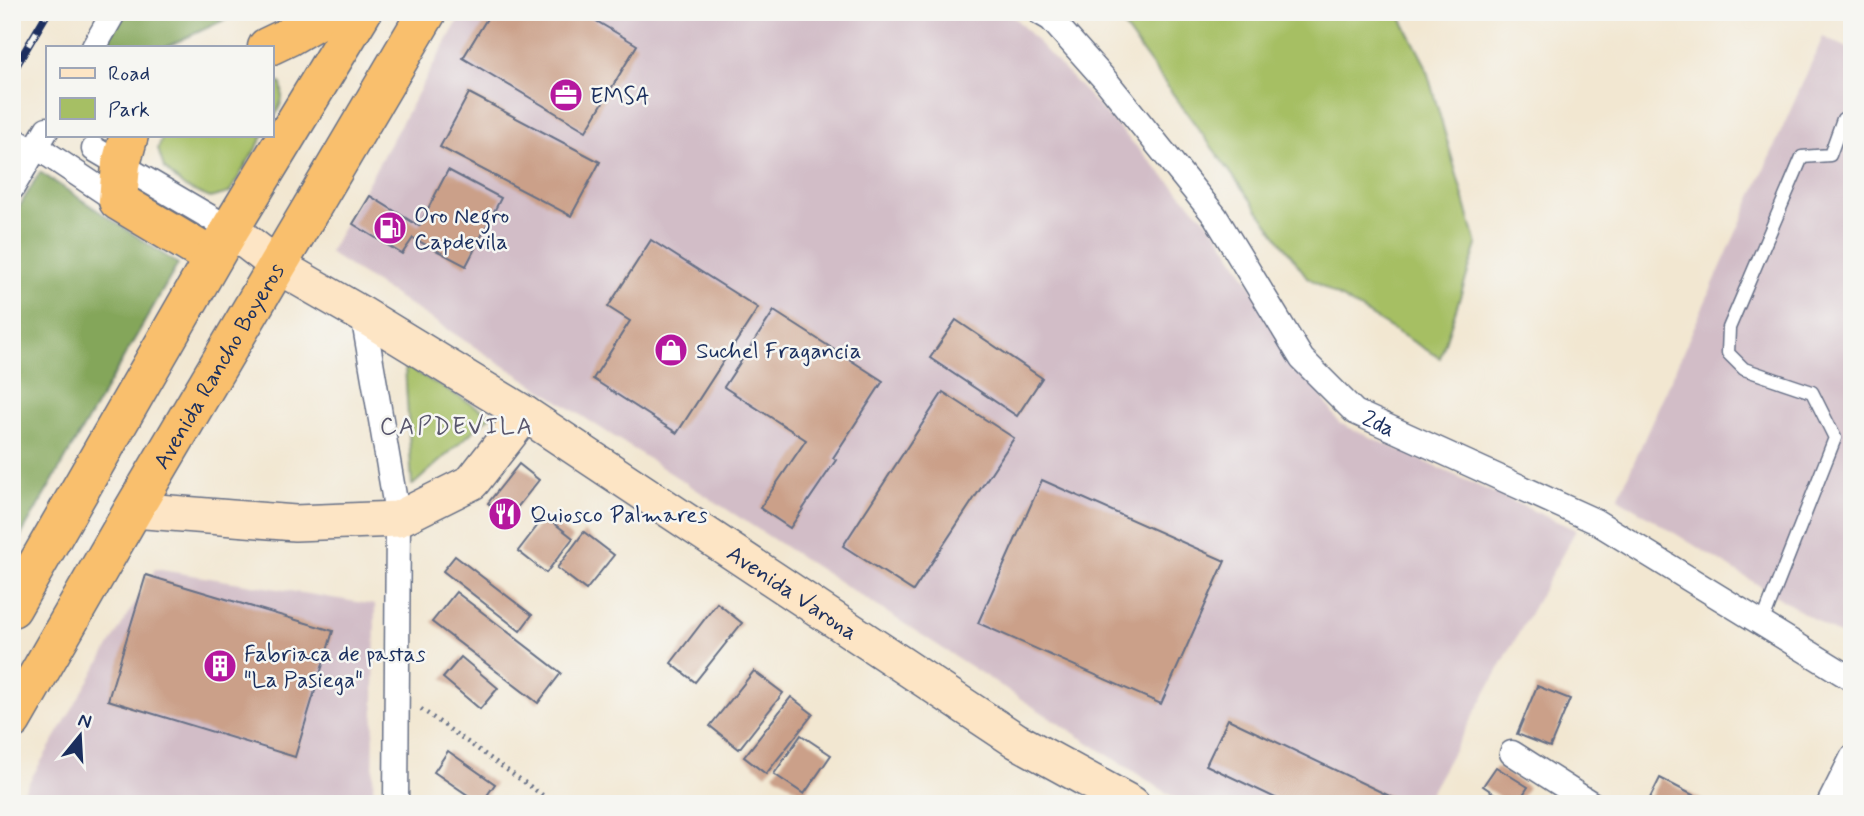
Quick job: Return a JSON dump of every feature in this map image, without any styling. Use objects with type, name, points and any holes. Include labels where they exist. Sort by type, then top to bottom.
[{"type":"highway","points":[[269,46],[331,12]]},
{"type":"highway","points":[[12,608],[222,244],[362,12]]},
{"type":"highway","name":"Avenida Rancho Boyeros","points":[[12,720],[426,12]]},
{"type":"highway","points":[[118,157],[222,244]]},
{"type":"street","points":[[95,46],[114,12]]},
{"type":"street","name":"2da","points":[[1039,12],[1051,19],[1107,82],[1215,216],[1302,359],[1355,412],[1595,521],[1852,679]]},
{"type":"street","points":[[42,138],[118,157]]},
{"type":"street","points":[[42,138],[71,151],[118,157]]},
{"type":"street","points":[[12,188],[42,138]]},
{"type":"street","name":"Avenida Varona","points":[[222,244],[278,266],[525,414],[1017,741],[1132,804]]},
{"type":"street","points":[[363,315],[398,519],[396,804]]},
{"type":"street","points":[[133,510],[295,523],[398,519],[472,482],[525,414]]},
{"type":"street","points":[[1512,752],[1592,804]]},
{"type":"street","points":[[1829,804],[1852,758]]},
{"type":"lane","points":[[1762,623],[1835,438],[1812,391],[1744,369],[1728,353],[1729,328],[1802,157],[1830,155],[1843,119]]},
{"type":"lane","points":[[12,131],[42,138]]},
{"type":"path","points":[[397,692],[555,804]]},
{"type":"shaded area","points":[[463,12],[999,12],[1016,19],[1217,232],[1339,423],[1576,530],[1424,804],[1184,804],[329,253]]},
{"type":"shaded area","points":[[1823,37],[1852,50],[1852,643],[1618,498]]},
{"type":"shaded area","points":[[155,569],[375,605],[373,804],[16,804]]},
{"type":"green space","points":[[122,12],[241,12],[168,46],[103,46]]},
{"type":"green space","points":[[1113,12],[1398,12],[1425,64],[1477,245],[1440,358],[1307,277]]},
{"type":"green space","points":[[273,79],[281,84],[282,99],[273,120]]},
{"type":"green space","points":[[163,136],[263,136],[229,193],[210,198],[184,187],[164,168],[158,149]]},
{"type":"green space","points":[[40,172],[178,264],[12,551],[12,219]]},
{"type":"green space","points":[[405,366],[491,415],[413,485],[412,485]]},
{"type":"building","name":"EMSA","points":[[491,12],[581,12],[637,45],[586,131],[463,58]]},
{"type":"building","points":[[469,93],[600,162],[571,216],[440,147]]},
{"type":"building","points":[[448,170],[501,198],[466,266],[413,238],[402,254],[353,224],[370,196],[419,226]]},
{"type":"building","name":"Suchel Fragancia","points":[[651,240],[758,308],[677,433],[593,379],[630,321],[608,307]]},
{"type":"building","points":[[774,311],[883,381],[833,458],[836,460],[790,528],[760,508],[806,440],[724,387]]},
{"type":"building","points":[[956,320],[1042,378],[1017,416],[930,358]]},
{"type":"building","points":[[943,392],[1014,438],[913,591],[843,546]]},
{"type":"building","points":[[519,464],[539,480],[508,519],[488,503]]},
{"type":"building","points":[[1042,480],[1225,561],[1161,704],[978,623]]},
{"type":"building","points":[[545,516],[573,538],[546,573],[518,551]]},
{"type":"building","points":[[584,532],[614,555],[586,590],[557,568]]},
{"type":"building","points":[[455,556],[532,615],[520,631],[443,571]]},
{"type":"building","name":"Fabriaca de pastas \"La Pasiega\"","points":[[146,575],[333,631],[295,757],[108,700]]},
{"type":"building","points":[[456,592],[561,673],[538,703],[432,622]]},
{"type":"building","points":[[717,603],[742,623],[695,682],[671,663]]},
{"type":"building","points":[[461,657],[498,688],[480,709],[443,678]]},
{"type":"building","points":[[754,671],[783,693],[739,749],[710,726]]},
{"type":"building","points":[[1537,686],[1570,699],[1550,747],[1517,734]]},
{"type":"building","points":[[791,697],[813,714],[766,774],[744,757]]},
{"type":"building","points":[[1228,719],[1400,801],[1398,804],[1288,804],[1206,765]]},
{"type":"building","points":[[801,735],[831,755],[804,794],[774,774]]},
{"type":"building","points":[[448,751],[495,784],[481,804],[434,772]]},
{"type":"building","points":[[1496,767],[1528,787],[1517,804],[1510,804],[1483,786]]},
{"type":"building","points":[[1660,778],[1710,804],[1647,804]]},
{"type":"railway","points":[[12,73],[48,12]]},
{"type":"place","name":"EMSA","points":[[566,95]]},
{"type":"place","name":"Oro Negro Capdevila","points":[[390,228]]},
{"type":"place","name":"Suchel Fragancia","points":[[671,350]]},
{"type":"place","name":"Quiosco Palmares","points":[[505,514]]},
{"type":"place","name":"Fabriaca de pastas \"La Pasiega\"","points":[[220,666]]},
{"type":"district","name":"CAPDEVILA","points":[[457,426]]}]
